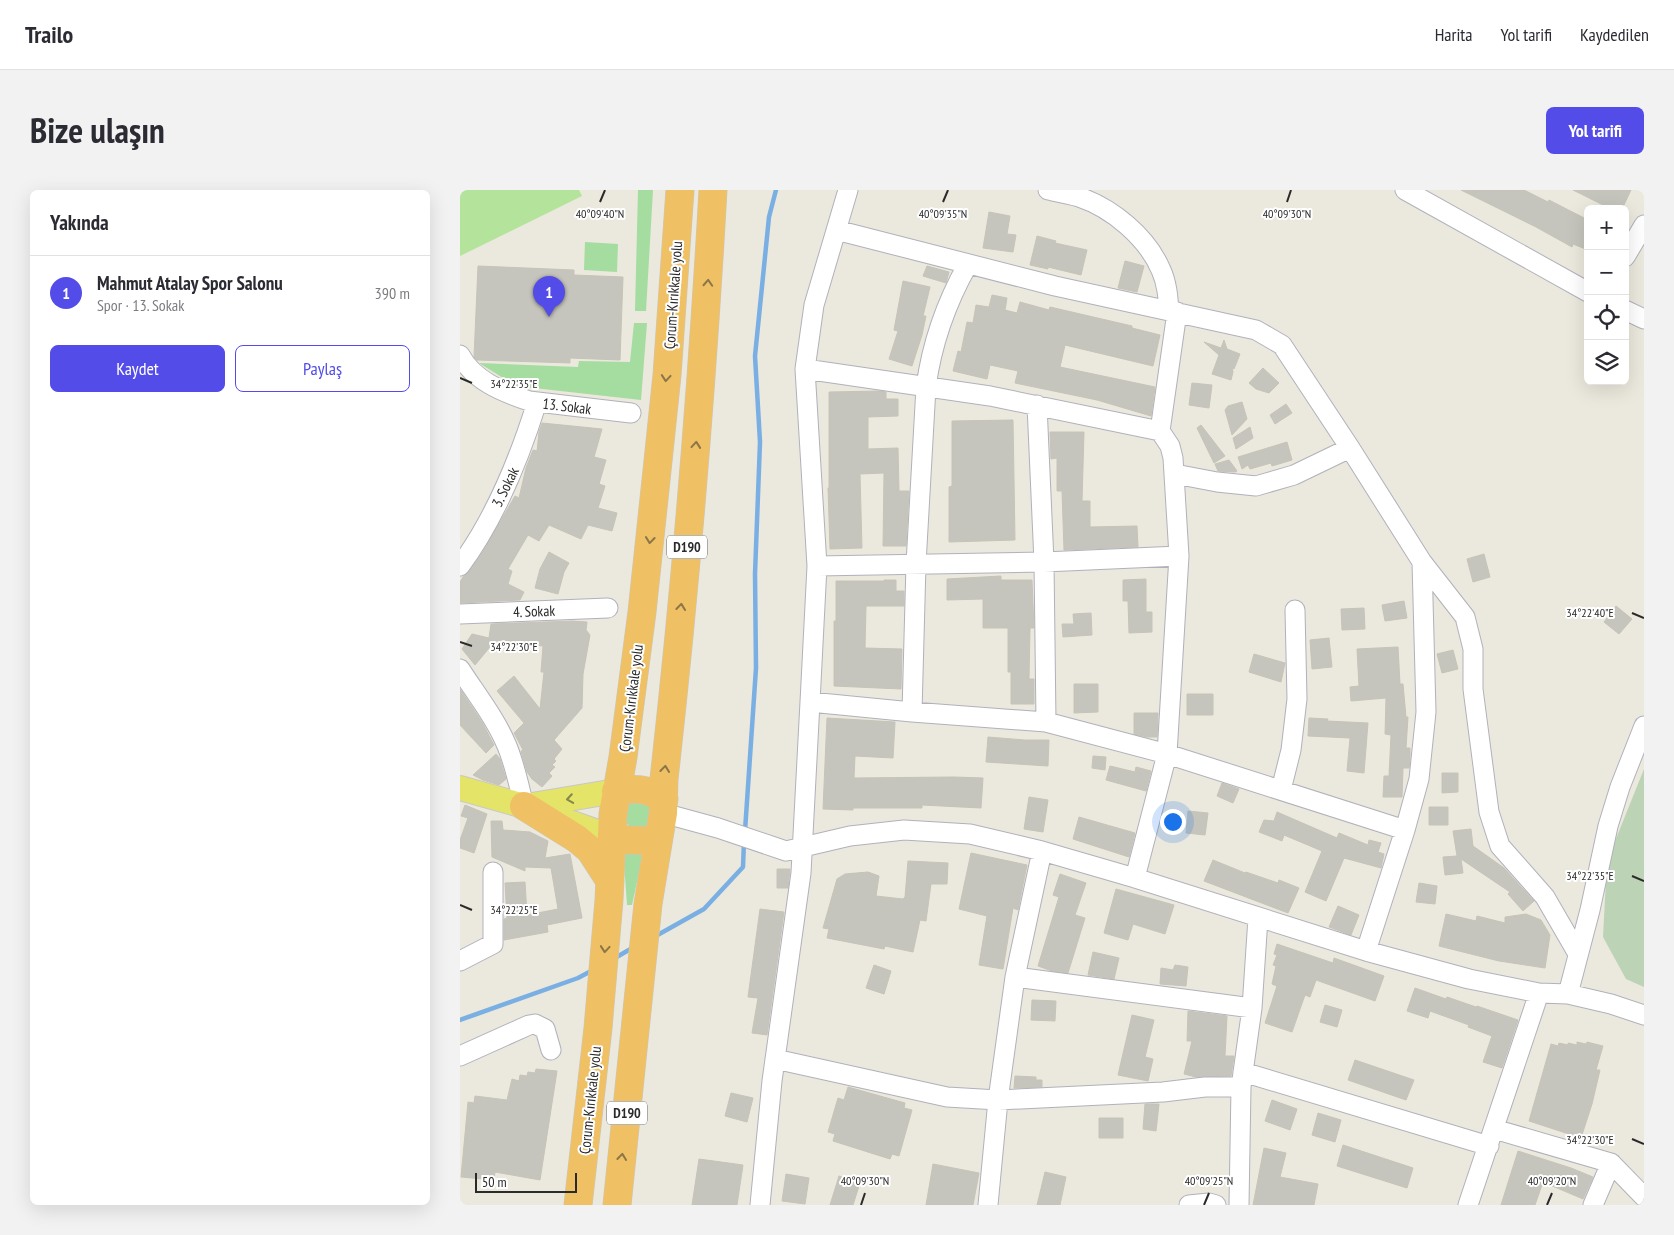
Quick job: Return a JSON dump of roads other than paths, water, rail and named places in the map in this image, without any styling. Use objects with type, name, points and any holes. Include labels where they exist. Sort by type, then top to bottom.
[{"type":"highway","name":"Çorum-Kırıkkale yolu","points":[[578,1205],[598,1028],[610,891],[616,791],[623,756],[641,621],[667,375],[680,190]]},
{"type":"highway","name":"D190","points":[[617,1205],[648,904],[663,806],[705,334],[714,190]]},
{"type":"highway","points":[[616,791],[647,790],[663,806]]},
{"type":"highway","points":[[524,806],[577,839],[590,850],[610,891]]},
{"type":"highway","points":[[612,837],[628,840],[658,841]]},
{"type":"main road","points":[[460,788],[524,806],[612,837]]},
{"type":"main road","points":[[524,806],[616,791]]},
{"type":"street","points":[[760,1205],[775,1059],[801,873],[794,849],[810,702],[817,566],[805,369],[814,305],[848,190]]},
{"type":"street","points":[[1048,190],[1078,197],[1096,204],[1137,236],[1148,248],[1161,270],[1173,312],[1160,431],[1170,446],[1175,474],[1179,556],[1167,754],[1135,878]]},
{"type":"street","points":[[1405,190],[1584,290]]},
{"type":"street","points":[[1629,251],[1644,225]]},
{"type":"street","points":[[836,230],[1055,286],[1256,330],[1282,345],[1422,562],[1465,617],[1473,649],[1473,689],[1489,812],[1500,846],[1545,897],[1578,954]]},
{"type":"street","points":[[912,712],[916,564],[926,387],[929,365],[940,323],[968,264]]},
{"type":"street","points":[[1629,312],[1644,319]]},
{"type":"street","name":"13. Sokak","points":[[460,355],[465,365],[474,374],[514,396],[537,402],[631,413]]},
{"type":"street","points":[[805,369],[1036,405],[1160,431]]},
{"type":"street","name":"3. Sokak","points":[[460,566],[508,483],[537,402]]},
{"type":"street","points":[[1036,405],[1044,562],[1046,722]]},
{"type":"street","points":[[1175,474],[1217,482],[1256,486],[1294,475],[1350,448]]},
{"type":"street","points":[[817,566],[1044,562],[1179,556]]},
{"type":"street","points":[[1366,951],[1405,830],[1419,779],[1426,712],[1422,562]]},
{"type":"street","name":"4. Sokak","points":[[460,614],[608,608]]},
{"type":"street","points":[[1281,790],[1291,750],[1297,699],[1295,610]]},
{"type":"street","points":[[460,669],[507,745],[524,806]]},
{"type":"street","points":[[810,702],[1046,722],[1167,754],[1405,830]]},
{"type":"street","points":[[1568,994],[1608,826],[1620,787],[1644,726]]},
{"type":"street","points":[[663,806],[718,828],[794,849],[850,836],[904,830],[970,834],[1042,851],[1135,878],[1366,951],[1469,979],[1539,993],[1568,994],[1611,1004],[1644,1015]]},
{"type":"street","points":[[988,1205],[998,1100],[1015,977],[1042,851]]},
{"type":"street","points":[[460,961],[493,944],[493,872]]},
{"type":"street","points":[[1239,1205],[1242,1080],[1252,1008],[1258,918]]},
{"type":"street","points":[[1015,977],[1252,1008]]},
{"type":"street","points":[[1468,1205],[1539,993]]},
{"type":"street","points":[[460,1056],[529,1025],[536,1024],[545,1029],[551,1050]]},
{"type":"street","points":[[775,1059],[947,1097],[998,1100],[1163,1092],[1242,1080],[1492,1138],[1611,1163],[1644,1197]]},
{"type":"street","points":[[1593,1205],[1611,1163]]},
{"type":"street","points":[[1189,1205],[1216,1205]]},
{"type":"waterway","points":[[745,831],[756,668],[755,574],[760,442],[755,356],[769,217],[776,190]]},
{"type":"waterway","points":[[654,937],[704,909],[743,867],[744,841]]},
{"type":"waterway","points":[[615,958],[634,947]]},
{"type":"waterway","points":[[460,1020],[578,978],[593,970]]},
{"type":"place","name":"Mahmut Atalay Spor Salonu","points":[[549,317]]}]
